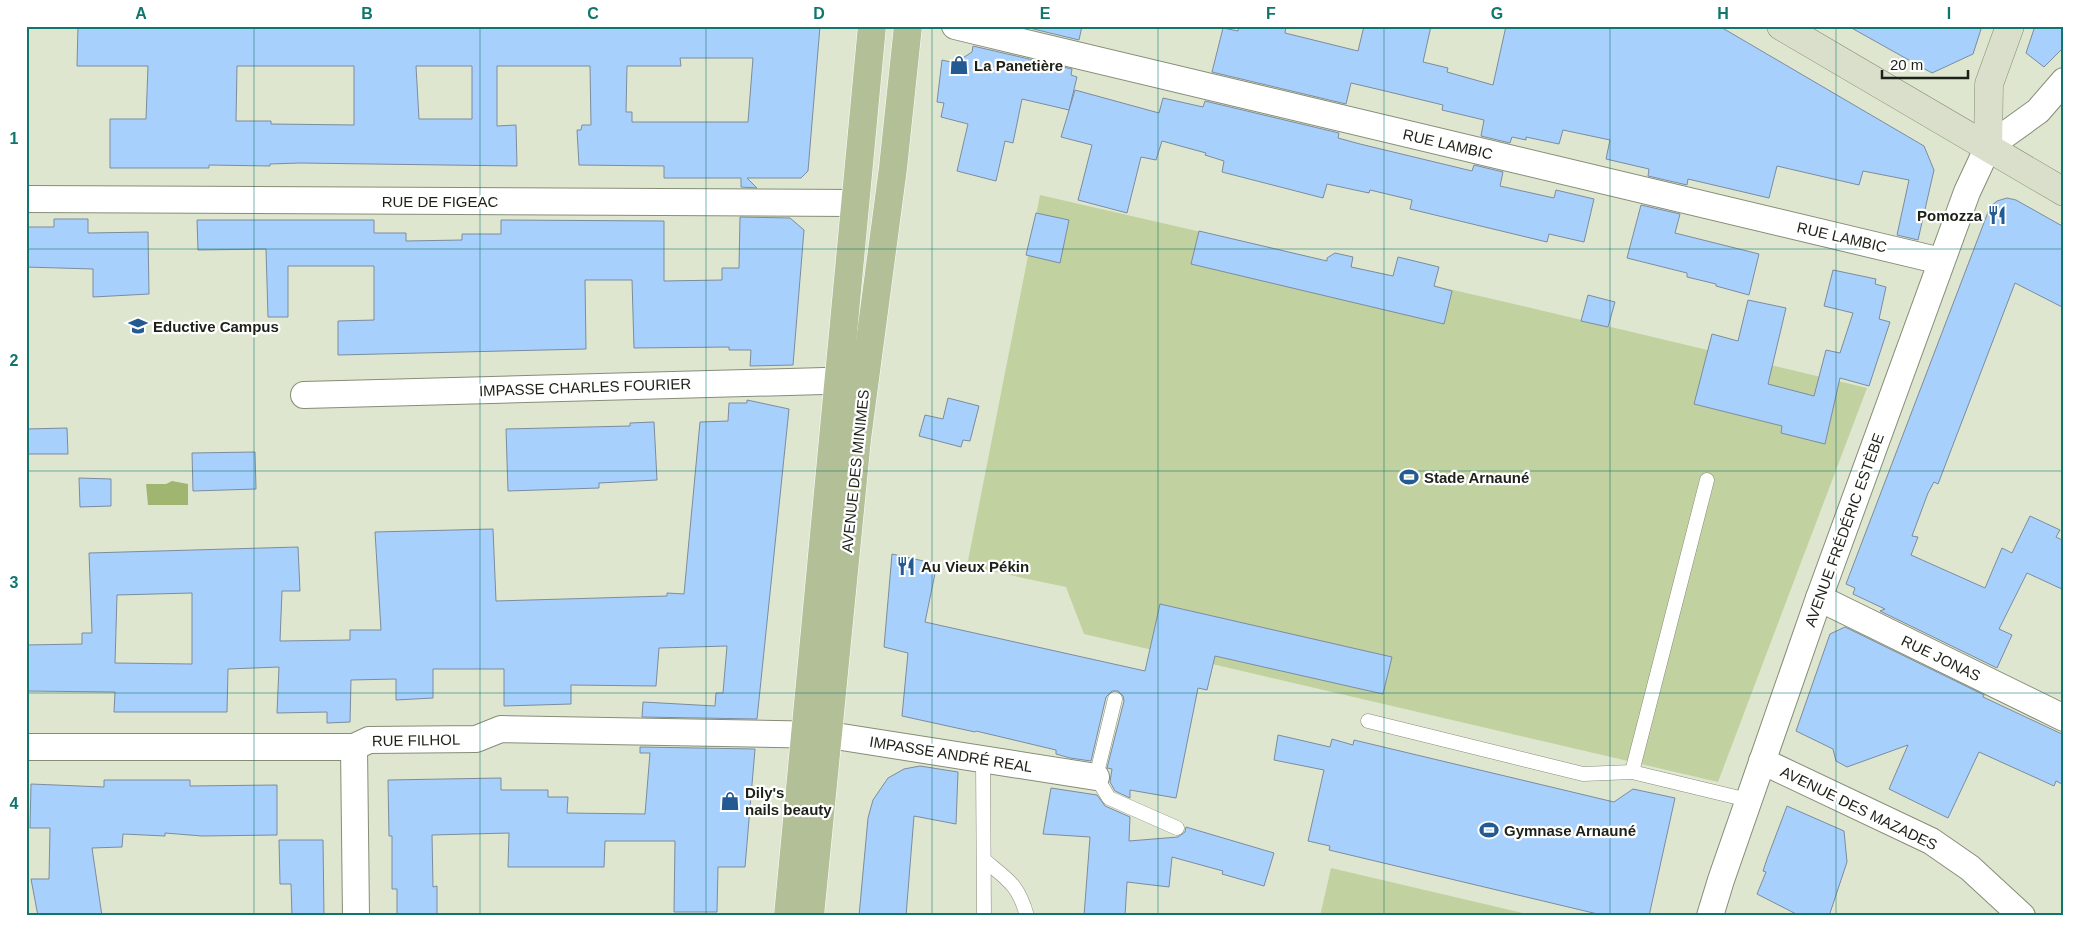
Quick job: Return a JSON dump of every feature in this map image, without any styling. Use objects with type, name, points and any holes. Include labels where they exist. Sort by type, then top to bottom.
[{"type":"main road","name":"AVENUE DES MINIMES","points":[[810,916],[817,734],[837,380],[872,26]]},
{"type":"main road","name":"AVENUE DES MINIMES","points":[[788,916],[817,734],[857,439],[893,168],[908,26]]},
{"type":"main road","points":[[1781,26],[2064,192]]},
{"type":"main road","points":[[1988,147],[1989,84],[2010,26]]},
{"type":"street","name":"RUE LAMBIC","points":[[955,26],[1941,261]]},
{"type":"street","points":[[1988,147],[2038,111],[2064,81]]},
{"type":"street","name":"AVENUE FRÉDÉRIC ESTÈBE","points":[[1710,916],[1748,800],[1819,598],[1941,261],[1967,192],[1988,147]]},
{"type":"street","name":"RUE DE FIGEAC","points":[[26,199],[854,204]]},
{"type":"street","name":"IMPASSE CHARLES FOURIER","points":[[304,395],[865,379]]},
{"type":"street","name":"RUE JONAS","points":[[1819,598],[2064,718]]},
{"type":"street","name":"RUE FILHOL","points":[[26,747],[354,746],[369,740],[476,739],[501,729],[817,734]]},
{"type":"street","name":"IMPASSE ANDRÉ REAL","points":[[817,734],[1096,778]]},
{"type":"street","points":[[354,746],[356,916]]},
{"type":"street","name":"AVENUE DES MAZADES","points":[[1762,761],[1931,841],[1970,868],[2022,916]]},
{"type":"lane","points":[[1632,772],[1707,480]]},
{"type":"lane","points":[[1114,699],[1096,778],[1109,798],[1177,828]]},
{"type":"lane","points":[[1368,721],[1583,774],[1632,772],[1748,800]]},
{"type":"lane","points":[[983,759],[984,916]]},
{"type":"lane","points":[[984,860],[1012,883],[1022,897],[1027,916]]},
{"type":"shaded area","name":"Stade Arnauné","points":[[1040,195],[1527,307],[1867,388],[1718,782],[1084,634],[1066,587],[967,566]]},
{"type":"shaded area","points":[[172,481],[188,484],[188,505],[148,505],[146,484],[166,484]]},
{"type":"shaded area","points":[[1331,868],[1536,916],[1320,916]]},
{"type":"building","points":[[78,26],[820,26],[808,171],[801,178],[747,178],[757,188],[741,187],[741,178],[664,178],[664,166],[579,165],[577,130],[581,130],[582,125],[591,125],[590,66],[497,66],[497,126],[516,125],[517,166],[300,163],[270,164],[270,166],[209,165],[209,168],[110,168],[110,119],[146,119],[148,66],[77,66]],"holes":[[[680,58],[753,58],[748,122],[632,122],[632,112],[626,112],[627,66],[681,66]],[[237,66],[354,66],[354,125],[271,124],[271,121],[236,121]],[[416,66],[472,66],[472,119],[419,119]]]},
{"type":"building","points":[[1021,26],[1082,26],[1079,40]]},
{"type":"building","points":[[1239,26],[1286,26],[1285,33],[1358,51],[1364,26],[1431,26],[1423,62],[1448,68],[1447,72],[1493,85],[1506,26],[1719,26],[1924,146],[1934,170],[1918,240],[1897,235],[1909,180],[1863,171],[1859,185],[1777,166],[1769,198],[1688,179],[1687,185],[1648,176],[1649,169],[1606,159],[1610,140],[1563,130],[1559,144],[1526,137],[1526,140],[1512,137],[1510,143],[1481,136],[1484,120],[1442,110],[1443,105],[1381,90],[1351,83],[1346,104],[1212,72],[1223,28],[1238,31]]},
{"type":"building","points":[[1848,26],[1982,26],[1973,54],[1932,73]]},
{"type":"building","points":[[2035,26],[2064,26],[2064,47],[2044,67],[2026,53]]},
{"type":"building","points":[[973,46],[1072,69],[1071,75],[1077,77],[1069,110],[1022,99],[1013,143],[1005,141],[996,181],[957,171],[968,124],[941,117],[944,103],[937,102],[942,60],[955,63],[972,52]]},
{"type":"building","points":[[1075,90],[1159,113],[1163,98],[1203,107],[1205,101],[1339,133],[1338,138],[1472,171],[1474,165],[1503,172],[1500,186],[1554,198],[1556,190],[1594,199],[1584,242],[1549,234],[1547,242],[1410,209],[1412,200],[1370,190],[1369,193],[1327,184],[1323,198],[1222,172],[1224,161],[1205,155],[1206,153],[1162,141],[1156,160],[1141,157],[1127,213],[1078,200],[1092,145],[1061,137]]},
{"type":"building","points":[[2007,198],[2016,200],[2064,227],[2064,308],[2015,283],[1938,484],[1934,482],[1928,493],[1912,536],[1918,537],[1911,555],[1985,588],[2002,548],[2012,553],[2030,516],[2060,530],[2056,537],[2064,541],[2064,590],[2027,573],[1999,629],[2012,635],[1997,668],[1880,611],[1885,609],[1853,594],[1855,588],[1846,584],[1990,207],[1997,201]]},
{"type":"building","points":[[1641,205],[1680,214],[1675,233],[1759,254],[1749,295],[1687,277],[1687,273],[1627,258]]},
{"type":"building","points":[[1036,213],[1069,220],[1060,263],[1026,255]]},
{"type":"building","points":[[740,217],[790,218],[804,230],[793,365],[750,366],[751,350],[729,350],[729,347],[634,348],[632,280],[585,280],[586,349],[338,355],[338,321],[374,320],[374,266],[288,266],[288,317],[268,317],[266,249],[198,250],[197,220],[374,220],[374,233],[406,233],[406,241],[462,240],[462,234],[501,234],[501,220],[664,221],[664,281],[722,280],[722,268],[739,268]]},
{"type":"building","points":[[54,219],[88,219],[88,233],[148,232],[149,294],[93,297],[93,269],[26,267],[26,227],[54,227]]},
{"type":"building","points":[[1199,231],[1327,261],[1327,258],[1335,253],[1353,257],[1351,267],[1393,276],[1398,257],[1439,267],[1434,286],[1452,291],[1444,324],[1191,264]]},
{"type":"building","points":[[1833,270],[1876,279],[1875,284],[1886,287],[1879,319],[1890,322],[1869,386],[1840,378],[1825,444],[1781,433],[1782,426],[1694,404],[1712,334],[1738,341],[1748,300],[1786,308],[1768,384],[1814,396],[1826,350],[1840,353],[1853,313],[1824,306]]},
{"type":"building","points":[[1588,295],[1615,302],[1608,327],[1581,321]]},
{"type":"building","points":[[948,398],[979,406],[970,441],[963,440],[961,447],[919,436],[925,415],[943,419]]},
{"type":"building","points":[[747,400],[789,409],[757,719],[642,717],[643,702],[715,706],[716,693],[723,693],[727,646],[659,648],[656,686],[571,685],[571,704],[504,706],[504,669],[433,669],[433,698],[396,700],[396,679],[351,680],[350,722],[327,723],[327,712],[277,713],[279,667],[228,669],[227,712],[114,712],[115,692],[26,691],[26,645],[82,644],[82,633],[92,633],[89,553],[298,547],[300,591],[282,591],[280,641],[350,640],[350,630],[381,630],[375,532],[493,529],[496,601],[667,596],[667,593],[684,594],[700,422],[728,421],[729,403],[747,403]],"holes":[[[192,593],[192,664],[115,663],[117,595]]]},
{"type":"building","points":[[654,422],[657,480],[599,483],[599,488],[508,491],[506,429],[630,426],[630,423]]},
{"type":"building","points":[[67,428],[68,454],[26,454],[26,429]]},
{"type":"building","points":[[255,452],[256,489],[193,491],[192,453]]},
{"type":"building","points":[[79,478],[111,479],[111,506],[80,507]]},
{"type":"building","points":[[892,554],[937,564],[925,622],[1145,671],[1160,604],[1392,657],[1383,694],[1215,656],[1207,690],[1198,688],[1176,798],[1130,790],[1130,798],[1115,791],[1110,782],[1112,769],[1107,768],[1124,701],[1123,696],[1118,691],[1112,691],[1106,697],[1091,761],[1056,754],[1056,750],[902,716],[908,653],[884,647]]},
{"type":"building","points":[[1845,627],[1984,695],[1983,697],[2064,735],[2064,785],[2056,781],[2054,786],[1979,752],[1948,818],[1889,789],[1908,745],[1847,767],[1836,761],[1833,749],[1796,731],[1830,634]]},
{"type":"building","name":"Gymnase Arnauné","points":[[1278,735],[1330,747],[1332,739],[1353,745],[1354,740],[1614,802],[1633,789],[1675,798],[1649,916],[1606,916],[1329,850],[1330,846],[1308,841],[1324,770],[1274,760]]},
{"type":"building","points":[[640,747],[755,749],[745,867],[718,867],[717,912],[674,912],[675,841],[605,841],[604,867],[508,867],[509,833],[432,835],[433,887],[437,886],[437,916],[397,916],[397,889],[392,889],[392,836],[389,836],[388,780],[501,778],[501,790],[548,790],[548,797],[568,797],[567,813],[645,814],[650,753],[640,753]]},
{"type":"building","points":[[920,766],[958,772],[956,824],[914,816],[906,916],[859,916],[868,818],[873,800],[888,778],[904,769]]},
{"type":"building","points":[[104,780],[190,780],[190,786],[277,785],[277,835],[202,836],[165,833],[165,836],[123,834],[122,847],[92,848],[102,916],[38,916],[31,879],[49,879],[50,828],[30,828],[31,784],[104,787]]},
{"type":"building","points":[[1051,788],[1097,795],[1105,806],[1130,817],[1129,841],[1178,837],[1185,832],[1186,827],[1274,853],[1264,886],[1222,874],[1223,871],[1172,857],[1169,887],[1127,882],[1125,916],[1084,916],[1090,837],[1043,834]]},
{"type":"building","points":[[1787,806],[1844,831],[1847,862],[1829,916],[1800,916],[1757,894],[1766,872],[1763,871],[1767,859]]},
{"type":"building","points":[[279,840],[323,840],[324,916],[292,916],[291,884],[280,884]]},
{"type":"place","name":"La Panetière","points":[[959,65]]},
{"type":"place","name":"Pomozza","points":[[1997,215]]},
{"type":"place","name":"Eductive Campus","points":[[138,326]]},
{"type":"place","name":"Stade Arnauné","points":[[1409,477]]},
{"type":"place","name":"Au Vieux Pékin","points":[[906,566]]},
{"type":"place","name":"Dily's nails beauty","points":[[730,801]]},
{"type":"place","name":"Gymnase Arnauné","points":[[1489,830]]}]
